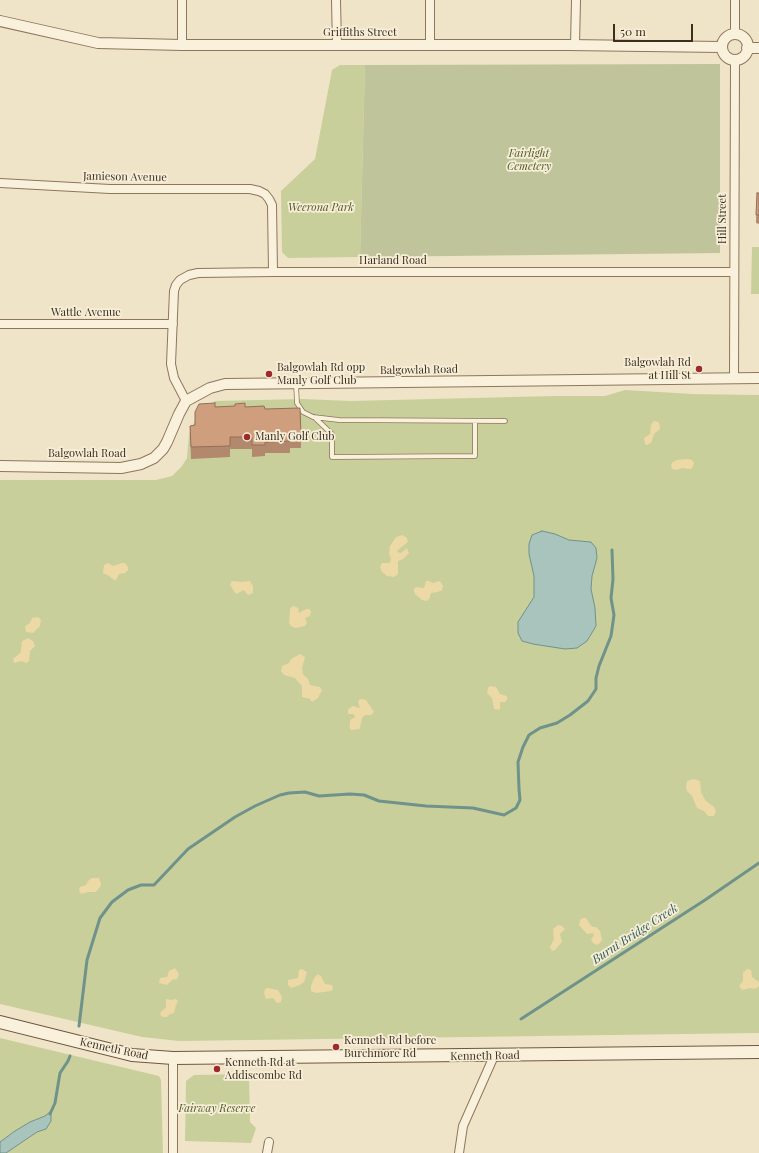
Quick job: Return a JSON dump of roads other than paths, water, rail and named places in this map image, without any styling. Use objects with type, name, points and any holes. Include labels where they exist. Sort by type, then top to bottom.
[{"type":"main road","name":"Kenneth Road","points":[[0,1022],[132,1055],[173,1058],[494,1056],[759,1052]]},
{"type":"street","points":[[182,0],[182,45]]},
{"type":"street","points":[[336,0],[337,46]]},
{"type":"street","points":[[430,0],[430,45]]},
{"type":"street","points":[[576,0],[576,45]]},
{"type":"street","points":[[735,0],[735,35]]},
{"type":"street","name":"Griffiths Street","points":[[0,21],[98,42],[182,45],[576,45],[722,47]]},
{"type":"street","points":[[735,35],[742,37],[745,40],[747,52],[742,58],[734,60],[727,58],[722,47],[724,40],[727,37],[735,35]]},
{"type":"street","points":[[747,48],[759,48]]},
{"type":"street","name":"Hill Street","points":[[734,60],[734,378]]},
{"type":"street","name":"Jamieson Avenue","points":[[0,183],[110,189],[258,190],[270,199],[272,205],[273,272]]},
{"type":"street","name":"Harland Road","points":[[186,401],[172,372],[174,291],[176,285],[184,277],[198,273],[733,272]]},
{"type":"street","name":"Wattle Avenue","points":[[0,324],[173,324]]},
{"type":"street","name":"Balgowlah Road","points":[[0,466],[121,468],[141,464],[154,458],[163,449],[178,414],[186,401],[201,392],[218,386],[759,378]]},
{"type":"street","points":[[459,1153],[463,1126],[494,1056]]},
{"type":"street","points":[[173,1058],[173,1153]]},
{"type":"street","points":[[267,1153],[269,1142]]},
{"type":"lane","points":[[296,384],[297,403],[304,412],[313,417],[332,434],[332,457],[475,456],[475,421]]},
{"type":"lane","points":[[313,417],[339,420],[505,421]]},
{"type":"water","points":[[542,531],[555,534],[569,540],[591,542],[596,548],[597,558],[592,576],[591,589],[595,608],[596,626],[587,641],[577,648],[565,649],[533,644],[522,641],[518,633],[518,622],[534,597],[534,576],[529,554],[529,544],[532,535]]},
{"type":"water","points":[[51,1111],[51,1121],[46,1129],[37,1132],[6,1153],[0,1153],[0,1142],[15,1131],[30,1122],[45,1116]]},
{"type":"waterway","points":[[79,1026],[87,960],[100,918],[112,902],[128,890],[141,885],[154,885],[188,849],[235,817],[255,806],[280,795],[305,792],[319,796],[350,794],[364,795],[379,801],[426,806],[473,808],[504,815],[516,808],[520,800],[518,762],[529,735],[540,728],[557,723],[570,715],[588,701],[596,689],[596,678],[599,666],[611,636],[614,615],[611,598],[613,579],[612,550]]},
{"type":"waterway","name":"Burnt Bridge Creek","points":[[521,1019],[705,900],[759,863]]},
{"type":"waterway","points":[[50,1114],[55,1103],[60,1073],[70,1056]]},
{"type":"place","name":"Balgowlah Rd at Hill St","points":[[699,369]]},
{"type":"place","name":"Balgowlah Rd opp Manly Golf Club","points":[[269,374]]},
{"type":"place","name":"Manly Golf Club","points":[[247,437]]},
{"type":"place","name":"Kenneth Rd before Burchmore Rd","points":[[336,1047]]},
{"type":"place","name":"Kenneth Rd at Addiscombe Rd","points":[[217,1069]]},
{"type":"park label","name":"Fairlight Cemetery","points":[[529,160]]},
{"type":"park label","name":"Weerona Park","points":[[321,208]]},
{"type":"park label","name":"Fairway Reserve","points":[[217,1109]]}]
